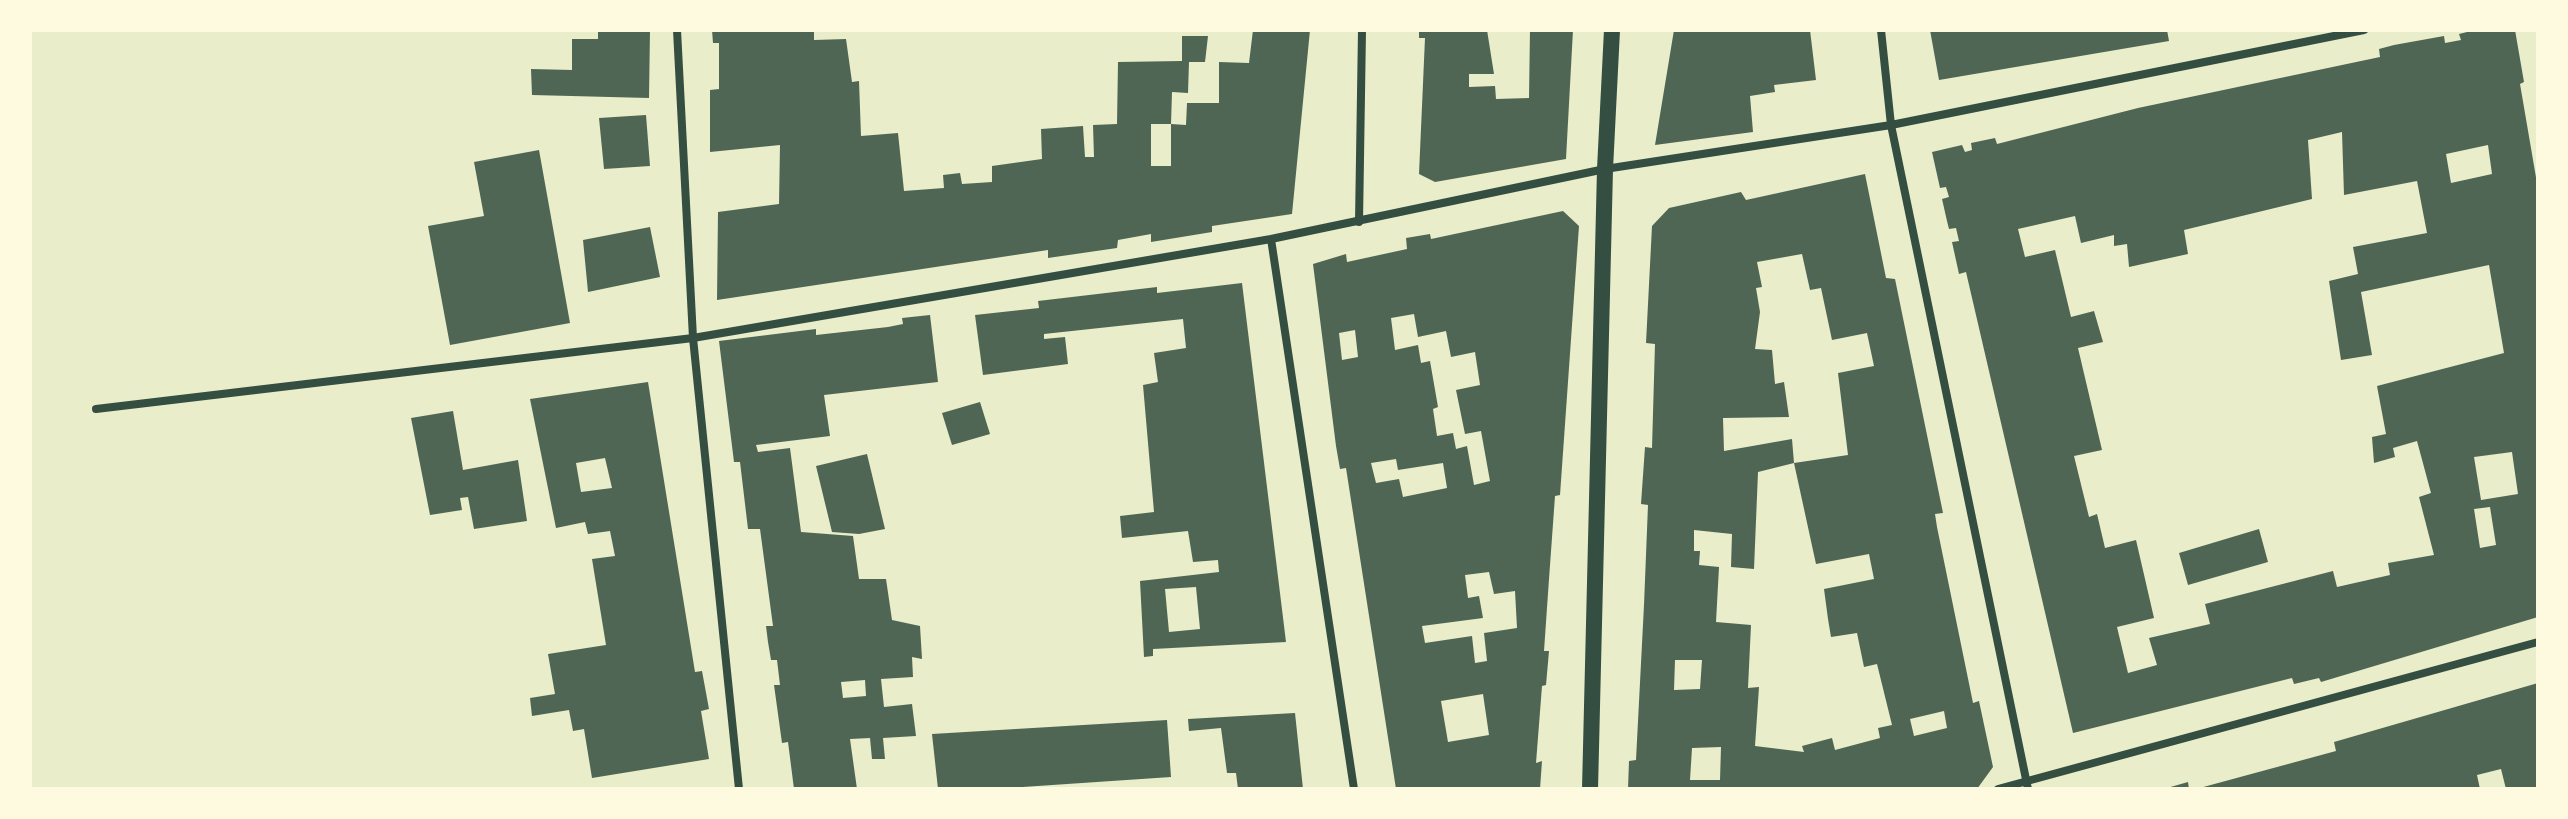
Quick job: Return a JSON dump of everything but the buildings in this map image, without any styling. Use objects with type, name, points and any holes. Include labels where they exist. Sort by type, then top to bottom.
[{"type":"main road","points":[[1590,789],[1605,169],[1612,30]]},
{"type":"street","points":[[677,30],[693,338],[739,789]]},
{"type":"street","points":[[1359,222],[1362,30]]},
{"type":"street","points":[[1881,30],[1891,125],[2027,785]]},
{"type":"street","points":[[96,409],[693,338],[1271,239],[1605,169],[1891,125],[2364,30]]},
{"type":"street","points":[[1271,239],[1354,789]]},
{"type":"street","points":[[1998,789],[2027,785],[2538,642]]}]
